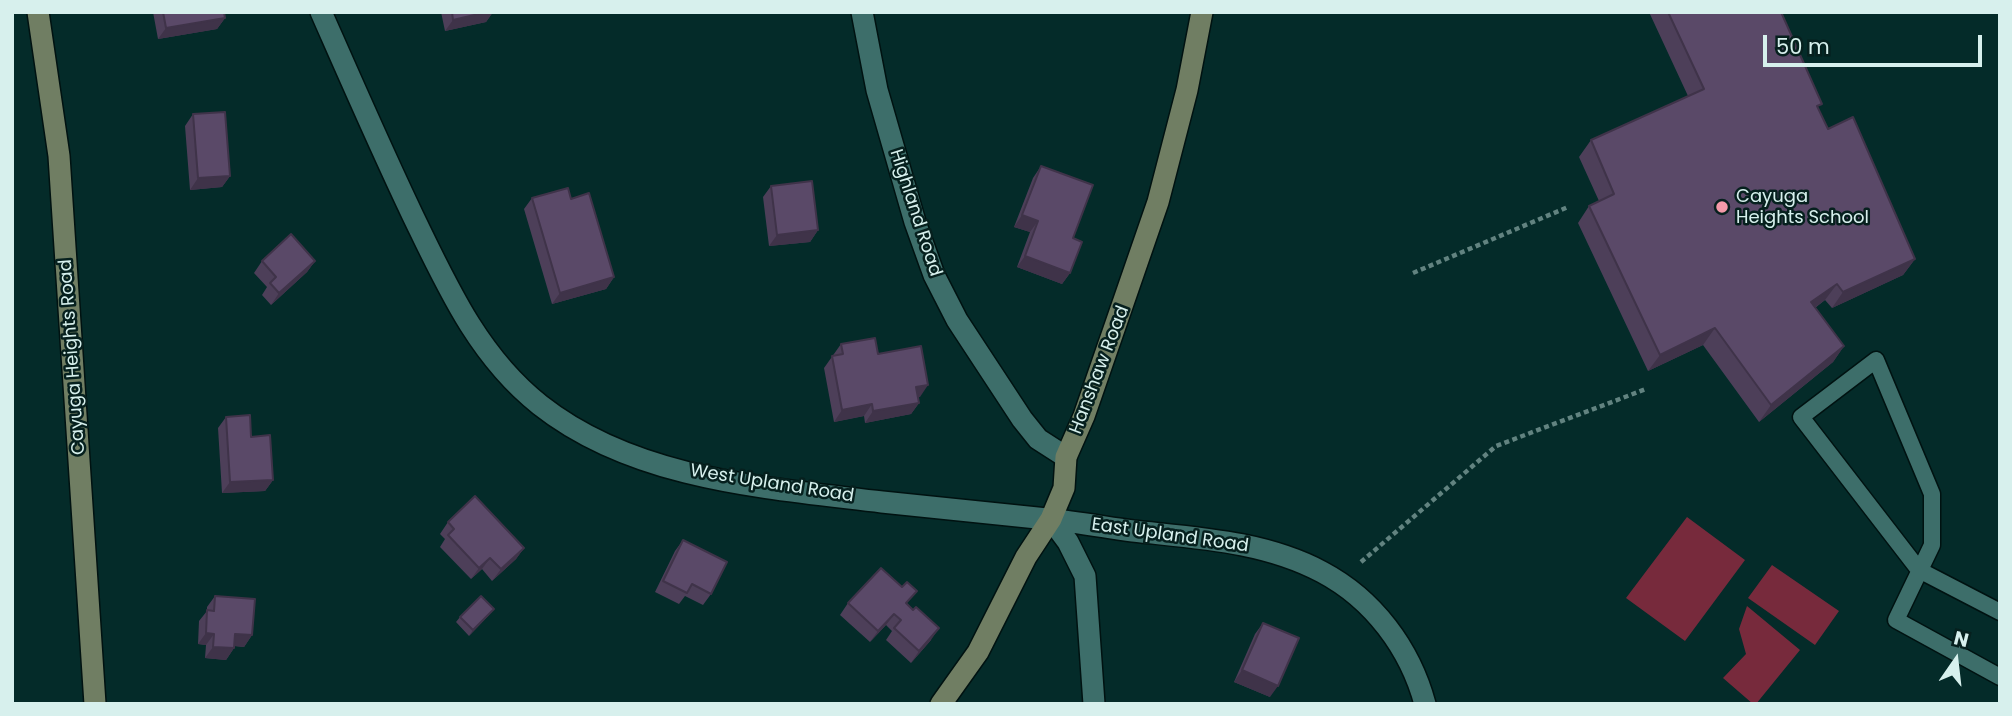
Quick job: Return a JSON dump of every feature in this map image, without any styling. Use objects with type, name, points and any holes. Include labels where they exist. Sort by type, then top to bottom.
[{"type":"street","name":"Cayuga Heights Road","points":[[38,12],[59,156],[95,704]]},
{"type":"street","name":"West Upland Road","points":[[321,12],[381,148],[462,314],[489,354],[513,381],[567,424],[631,455],[698,475],[781,490],[1051,519]]},
{"type":"street","name":"Highland Road","points":[[862,12],[877,90],[915,222],[934,275],[957,320],[1022,419],[1038,439],[1066,457]]},
{"type":"street","name":"Hanshaw Road","points":[[941,704],[978,652],[1026,557],[1051,519],[1065,488],[1066,457],[1084,416],[1158,202],[1187,90],[1202,12]]},
{"type":"street","points":[[1051,519],[1068,542],[1085,576],[1094,704]]},
{"type":"street","name":"East Upland Road","points":[[1051,519],[1237,543],[1283,556],[1321,572],[1360,596],[1397,640],[1420,686],[1425,704]]},
{"type":"lane","points":[[2000,612],[1919,570],[1801,416],[1876,360],[1932,494],[1932,545],[1919,570],[1896,620],[2000,677]]},
{"type":"path","points":[[1413,273],[1568,207]]},
{"type":"path","points":[[1361,562],[1496,446],[1646,389]]},
{"type":"shaded area","points":[[1687,517],[1745,560],[1685,641],[1626,598]]},
{"type":"shaded area","points":[[1772,565],[1839,611],[1815,645],[1748,598]]},
{"type":"shaded area","points":[[1747,606],[1800,650],[1756,704],[1723,678],[1746,654],[1739,629]]},
{"type":"building","points":[[163,12],[224,12],[225,18],[166,28]]},
{"type":"building","points":[[452,12],[487,12],[453,20]]},
{"type":"building","points":[[1668,12],[1781,12],[1822,104],[1817,106],[1828,129],[1853,117],[1915,259],[1843,292],[1837,284],[1811,302],[1844,346],[1771,405],[1715,328],[1660,355],[1589,206],[1614,194],[1591,140],[1704,89]]},
{"type":"building","points":[[225,112],[230,176],[198,178],[193,114]]},
{"type":"building","points":[[1041,166],[1093,185],[1073,238],[1082,242],[1070,273],[1025,256],[1038,221],[1022,215]]},
{"type":"building","points":[[812,181],[818,230],[777,235],[771,186]]},
{"type":"building","points":[[568,188],[571,199],[589,193],[614,277],[560,293],[532,198]]},
{"type":"building","points":[[291,234],[315,261],[279,293],[270,283],[276,277],[262,261]]},
{"type":"building","points":[[875,338],[878,354],[921,346],[928,385],[916,387],[919,403],[873,411],[872,404],[842,410],[832,356],[843,354],[841,344]]},
{"type":"building","points":[[250,415],[251,437],[270,435],[273,480],[230,482],[226,417]]},
{"type":"building","points":[[475,496],[524,548],[501,569],[490,558],[479,568],[448,535],[454,529],[448,522]]},
{"type":"building","points":[[683,540],[727,562],[711,594],[692,584],[687,593],[663,581]]},
{"type":"building","points":[[881,568],[902,587],[907,582],[917,591],[906,603],[913,610],[916,607],[939,628],[919,651],[894,628],[901,620],[894,614],[878,631],[848,603]]},
{"type":"building","points":[[215,596],[255,599],[252,635],[235,634],[234,648],[213,647],[214,634],[206,633],[207,610],[214,611]]},
{"type":"building","points":[[481,596],[494,609],[473,630],[460,617]]},
{"type":"building","points":[[1263,623],[1299,638],[1278,686],[1242,670]]},
{"type":"place","name":"Cayuga Heights School","points":[[1722,207]]}]
